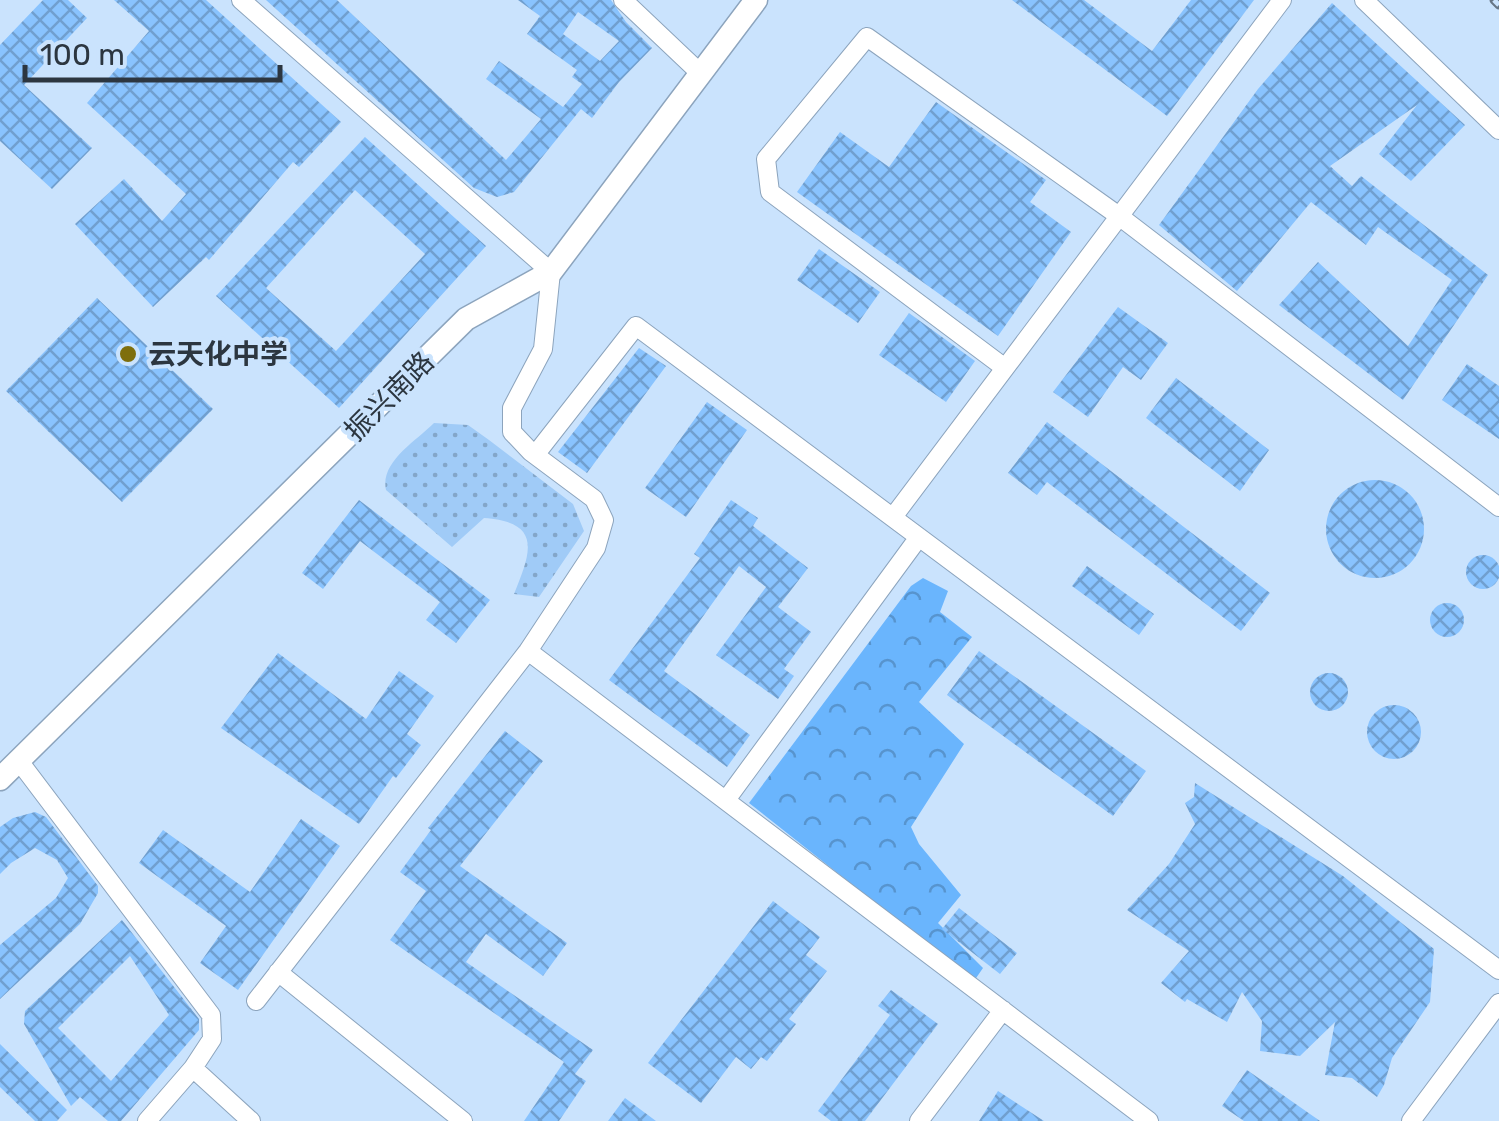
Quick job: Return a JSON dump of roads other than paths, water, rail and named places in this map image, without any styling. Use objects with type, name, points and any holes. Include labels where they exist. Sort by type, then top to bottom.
[{"type":"main road","name":"振兴南路","points":[[0,779],[466,319],[551,272],[756,0]]},
{"type":"street","points":[[241,0],[551,272],[543,349],[512,408],[512,432],[535,455],[594,498],[604,520],[596,548],[528,650],[256,1001]]},
{"type":"street","points":[[624,0],[700,73]]},
{"type":"street","points":[[893,518],[1282,0]]},
{"type":"street","points":[[1364,0],[1499,130]]},
{"type":"street","points":[[1006,368],[770,192],[766,159],[867,37],[1119,216],[1499,506]]},
{"type":"street","points":[[535,455],[636,326],[1499,970]]},
{"type":"street","points":[[726,800],[920,537]]},
{"type":"street","points":[[528,650],[1149,1121]]},
{"type":"street","points":[[19,761],[210,1015],[212,1039],[193,1068],[146,1121]]},
{"type":"street","points":[[278,972],[464,1121]]},
{"type":"street","points":[[1411,1121],[1499,1003]]},
{"type":"street","points":[[919,1121],[1003,1010]]},
{"type":"street","points":[[193,1068],[250,1121]]},
{"type":"railway","points":[[1494,0],[1499,5]]},
{"type":"place","name":"云天化中学","points":[[128,354]]}]
